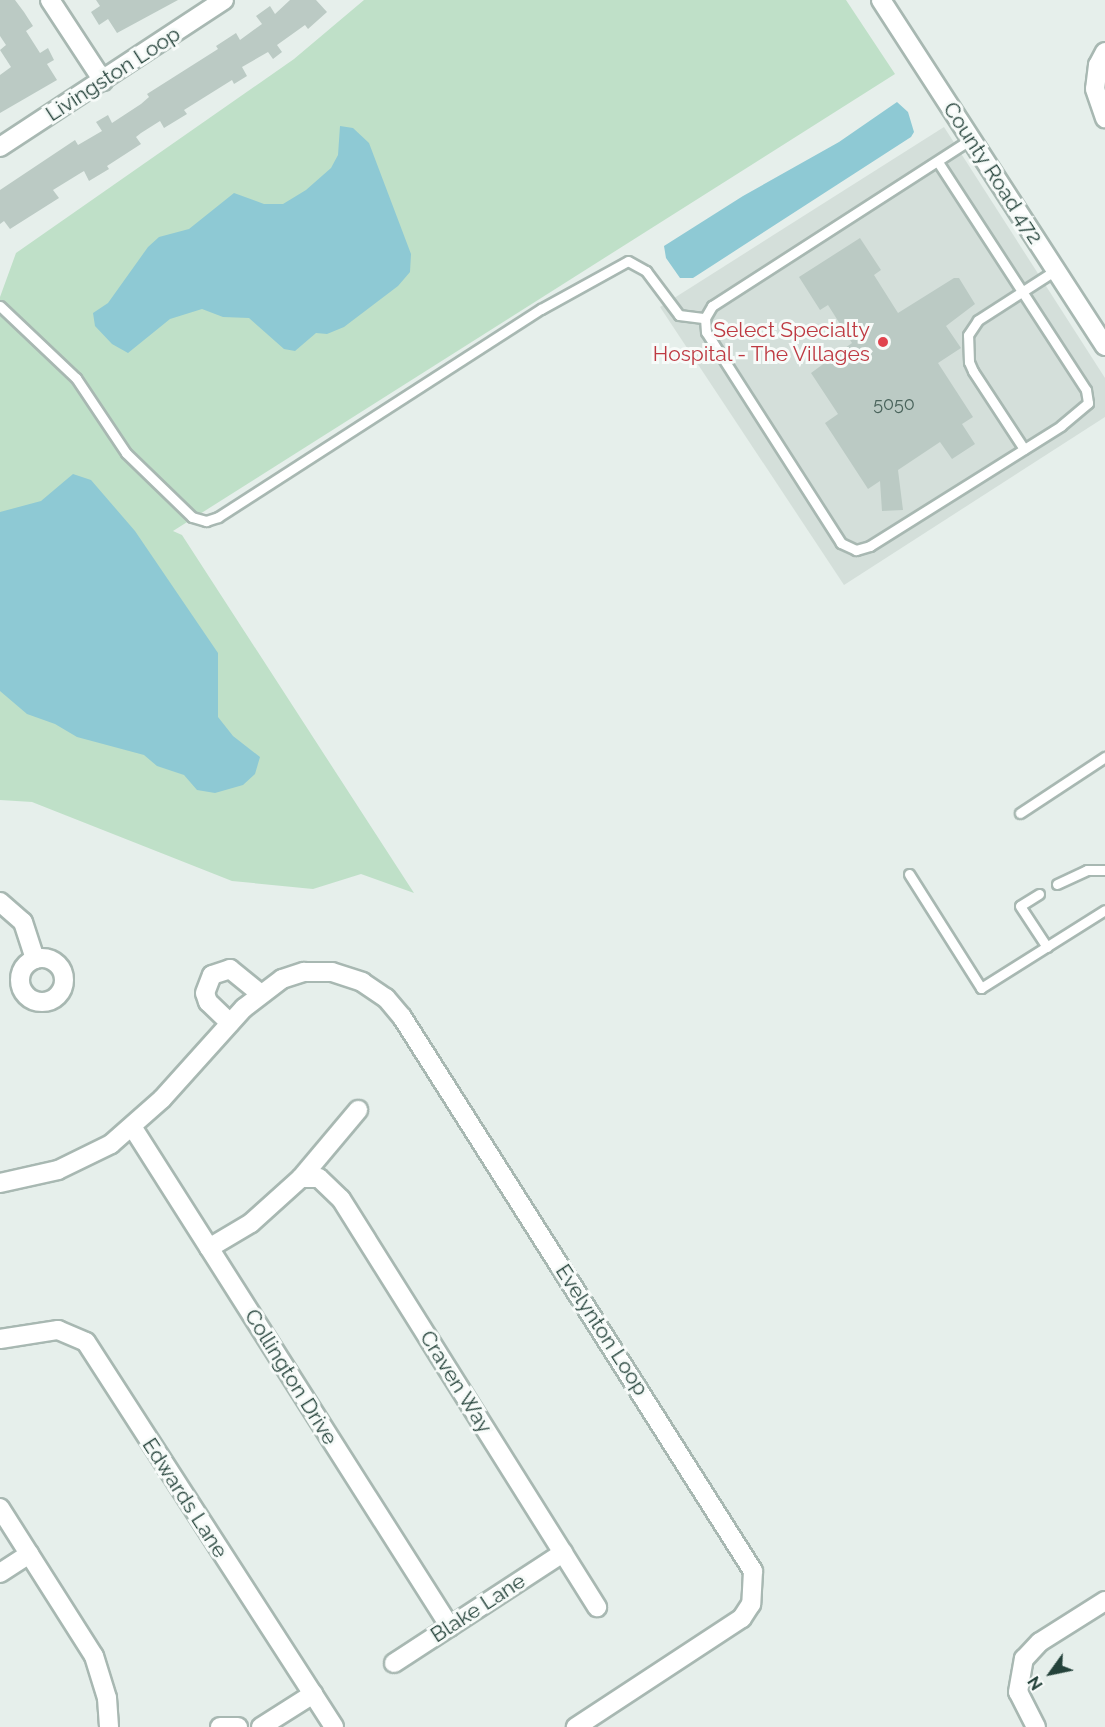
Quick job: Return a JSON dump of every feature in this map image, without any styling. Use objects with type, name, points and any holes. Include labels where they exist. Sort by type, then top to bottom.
[{"type":"street","points":[[51,0],[103,81]]},
{"type":"street","name":"Livingston Loop","points":[[0,147],[224,0]]},
{"type":"street","name":"County Road 472","points":[[881,0],[1105,346]]},
{"type":"street","points":[[1105,52],[1098,65],[1095,89],[1105,118]]},
{"type":"street","points":[[0,902],[23,922],[35,959]]},
{"type":"street","points":[[230,1023],[208,1002],[205,993],[212,975],[230,969],[260,993]]},
{"type":"street","name":"Evelynton Loop","points":[[0,1184],[58,1170],[111,1144],[133,1128],[260,993],[304,972],[332,972],[362,982],[386,998],[402,1017],[753,1571],[755,1587],[742,1618],[576,1727]]},
{"type":"street","points":[[209,1248],[250,1222],[301,1178],[358,1110]]},
{"type":"street","name":"Collington Drive","points":[[133,1128],[450,1627]]},
{"type":"street","name":"Craven Way","points":[[301,1178],[319,1178],[341,1198],[597,1607]]},
{"type":"street","name":"Edwards Lane","points":[[0,1340],[58,1330],[86,1342],[334,1727]]},
{"type":"street","points":[[0,1508],[94,1656],[107,1698],[110,1727]]},
{"type":"street","name":"Blake Lane","points":[[394,1663],[563,1553]]},
{"type":"street","points":[[0,1573],[29,1554]]},
{"type":"street","points":[[1036,1727],[1020,1699],[1018,1681],[1029,1652],[1105,1601]]},
{"type":"street","points":[[261,1727],[313,1694]]},
{"type":"street","points":[[220,1727],[238,1727]]},
{"type":"lane","points":[[938,162],[1086,390],[1088,403],[1080,413],[870,546],[856,550],[841,543],[706,332],[705,318],[712,306],[971,139]]},
{"type":"lane","points":[[0,306],[76,378],[126,453],[192,517],[206,521],[218,517],[540,309],[628,261],[646,271],[679,315],[705,318]]},
{"type":"lane","points":[[1024,448],[973,371],[967,345],[968,334],[978,320],[1056,270]]},
{"type":"lane","points":[[1020,813],[1105,757]]},
{"type":"lane","points":[[1057,884],[1087,870],[1105,870]]},
{"type":"lane","points":[[909,874],[981,988],[1105,910]]},
{"type":"lane","points":[[1039,894],[1020,906],[1047,947]]},
{"type":"shaded area","name":"Select Specialty Hospital - The Villages","points":[[944,127],[1105,378],[1105,417],[844,585],[660,307]]},
{"type":"green space","points":[[364,0],[846,0],[895,74],[173,531],[182,535],[414,893],[361,874],[313,889],[232,881],[32,802],[0,800],[0,297],[16,253],[294,59]]},
{"type":"water","points":[[897,102],[908,112],[914,132],[911,137],[693,278],[680,278],[666,258],[664,246],[743,196],[839,142]]},
{"type":"water","points":[[340,126],[353,128],[369,143],[411,254],[410,272],[398,286],[344,327],[327,334],[316,333],[295,351],[284,349],[249,318],[223,317],[202,309],[170,319],[128,353],[112,344],[95,326],[93,313],[108,303],[148,247],[159,237],[189,229],[234,193],[264,204],[283,204],[306,190],[331,168],[338,155]]},
{"type":"water","points":[[73,474],[91,480],[135,531],[218,653],[218,717],[233,736],[260,757],[255,774],[243,785],[215,793],[197,790],[184,775],[157,766],[144,755],[77,737],[55,724],[27,714],[0,691],[0,512],[41,501]]},
{"type":"building","points":[[0,0],[15,0],[24,12],[33,26],[26,31],[40,53],[48,48],[54,60],[47,64],[57,80],[0,113],[0,75],[11,67],[0,50],[6,45],[0,36]]},
{"type":"building","points":[[96,0],[178,0],[117,33],[108,19],[99,25],[91,12],[100,6]]},
{"type":"building","points":[[290,0],[316,0],[327,12],[308,29],[305,25],[277,45],[282,52],[273,59],[268,52],[242,67],[247,76],[234,84],[232,80],[184,110],[187,114],[164,128],[160,121],[141,133],[136,137],[141,144],[107,166],[109,169],[89,181],[84,171],[53,190],[59,198],[10,229],[4,221],[0,224],[0,190],[75,140],[78,145],[102,131],[96,122],[108,115],[112,123],[141,104],[149,97],[147,94],[218,49],[216,46],[236,33],[240,40],[262,24],[256,16],[270,6],[275,14]]},
{"type":"building","points":[[860,238],[881,270],[874,275],[898,313],[954,278],[959,278],[975,304],[946,326],[961,348],[938,363],[973,417],[962,424],[975,444],[952,459],[940,442],[898,470],[903,510],[882,511],[880,481],[868,489],[825,423],[838,414],[811,373],[852,343],[828,305],[820,310],[799,277]]},
{"type":"place","name":"Select Specialty Hospital - The Villages","points":[[883,342]]}]
